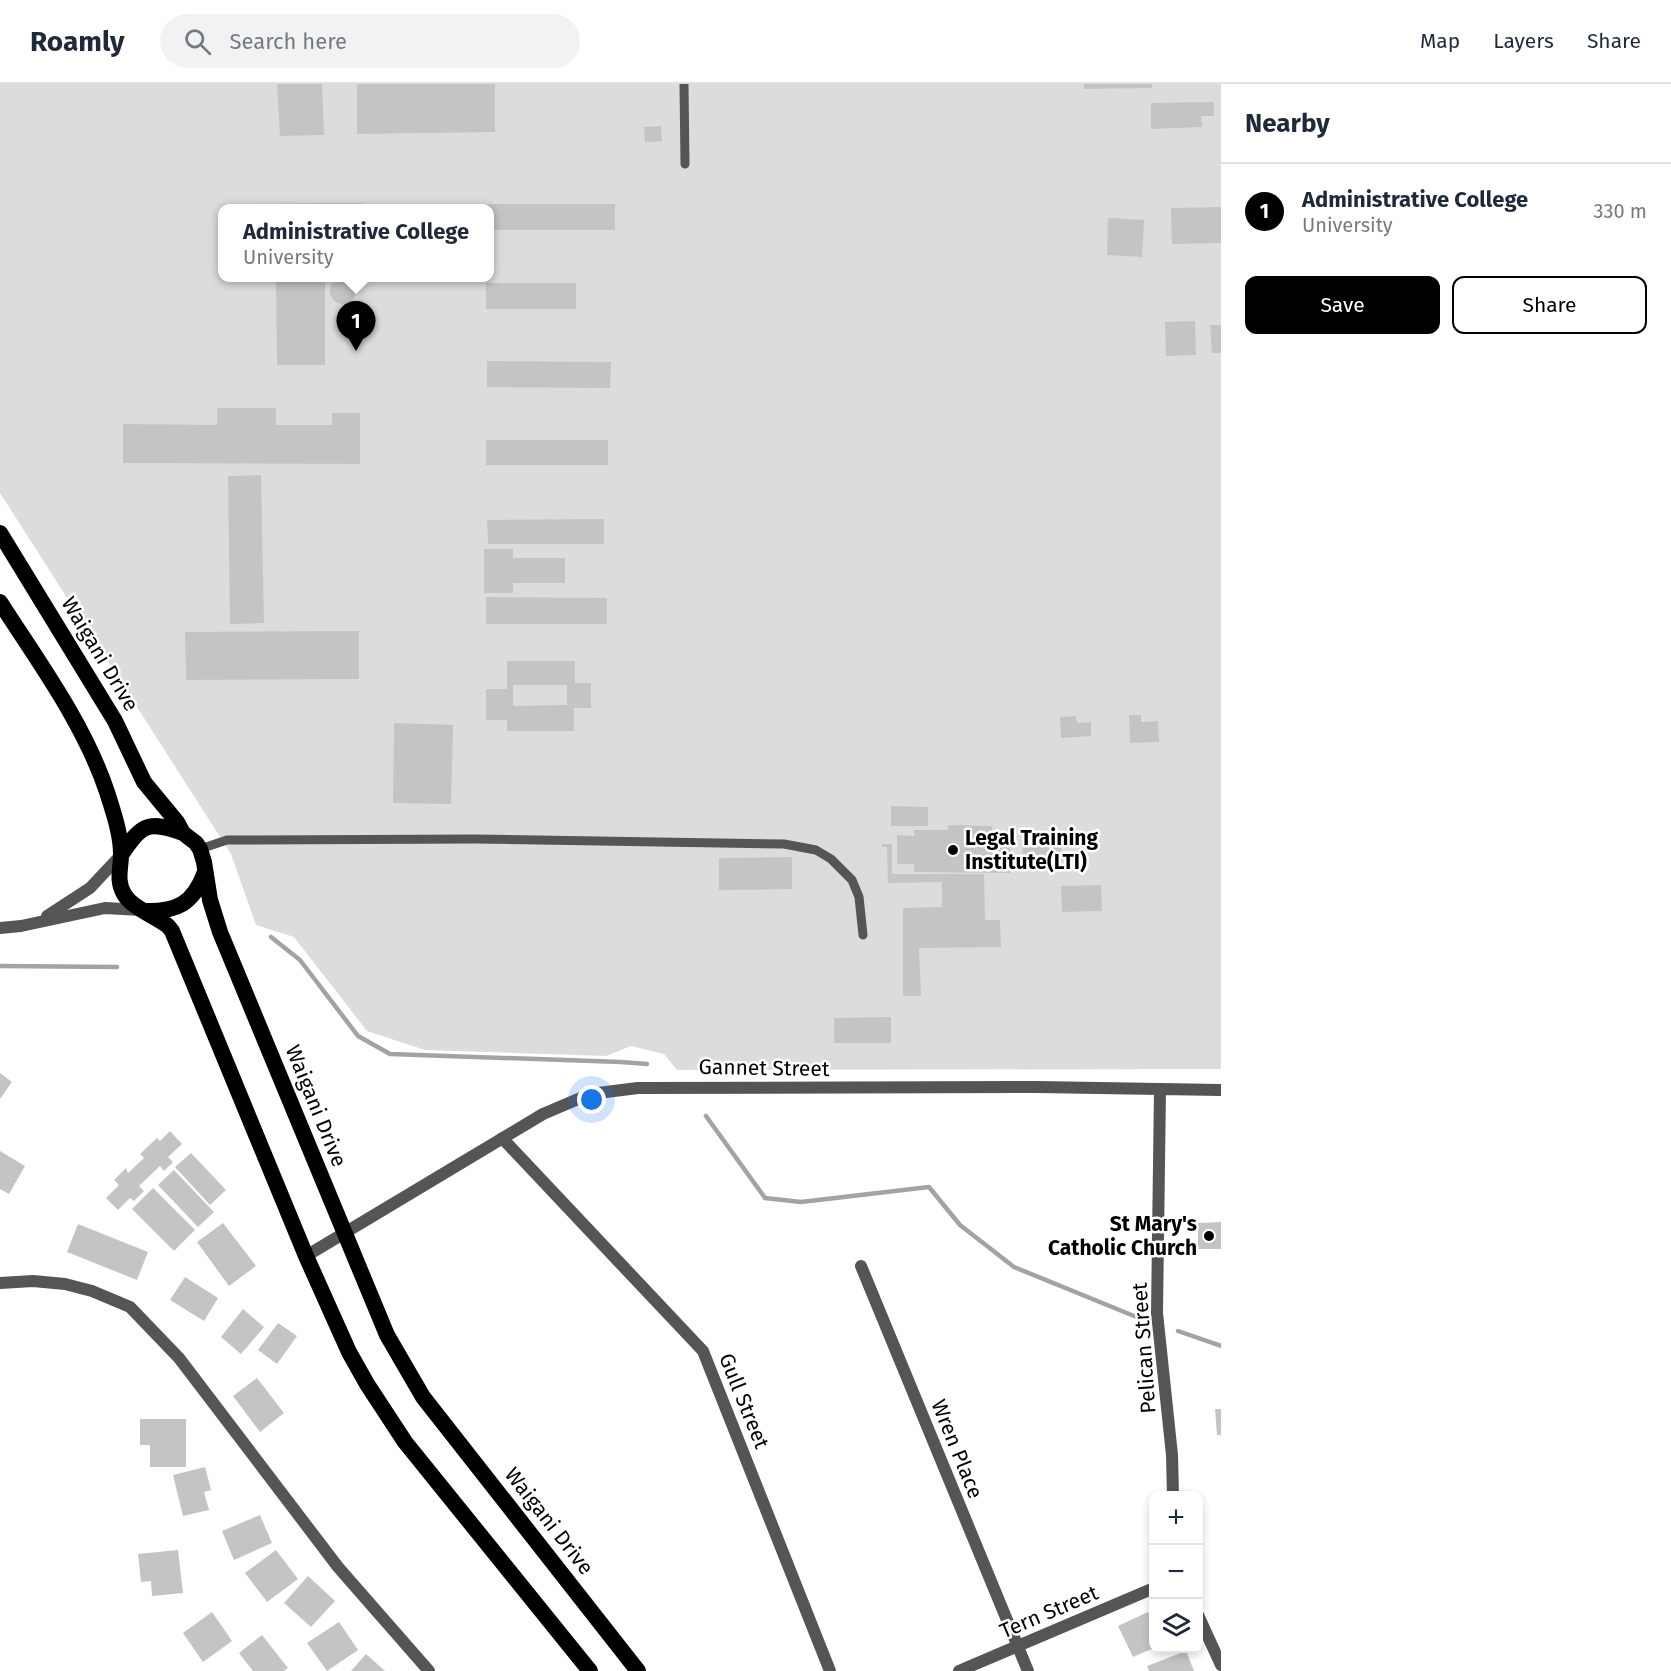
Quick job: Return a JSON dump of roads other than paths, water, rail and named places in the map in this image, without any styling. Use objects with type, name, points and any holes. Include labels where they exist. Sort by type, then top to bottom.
[{"type":"highway","name":"Waigani Drive","points":[[0,533],[115,721],[144,782],[177,822],[183,833],[196,843],[203,855],[214,915],[220,932],[387,1335],[423,1397],[638,1671]]},
{"type":"highway","points":[[0,602],[70,712],[89,750],[107,791],[121,855],[119,874],[121,887],[126,897],[172,931],[306,1256],[349,1352],[405,1442],[590,1671]]},
{"type":"highway","points":[[121,855],[138,833],[148,826],[159,824],[183,833]]},
{"type":"highway","points":[[144,911],[172,910],[182,904],[200,887],[205,872]]},
{"type":"street","points":[[39,922],[90,888],[121,855]]},
{"type":"street","points":[[0,928],[105,908],[144,911]]},
{"type":"street","name":"Gannet Street","points":[[306,1256],[543,1114],[581,1097],[621,1089],[1037,1087],[1221,1090]]},
{"type":"street","name":"Pelican Street","points":[[1160,1090],[1157,1313],[1172,1455],[1173,1491]]},
{"type":"street","name":"Gull Street","points":[[502,1138],[703,1351],[830,1671]]},
{"type":"street","name":"Wren Place","points":[[861,1266],[1028,1671]]},
{"type":"street","points":[[0,1283],[33,1281],[65,1284],[92,1291],[130,1307],[179,1358],[338,1567],[429,1671]]},
{"type":"street","name":"Tern Street","points":[[959,1671],[1149,1590]]},
{"type":"street","points":[[1203,1626],[1221,1665]]},
{"type":"lane","points":[[684,84],[685,164]]},
{"type":"lane","points":[[200,849],[226,840],[475,839],[784,844],[816,850],[831,859],[852,880],[859,897],[863,935]]},
{"type":"waterway","points":[[271,937],[300,960],[358,1036],[390,1054],[647,1064]]},
{"type":"waterway","points":[[0,966],[117,967]]},
{"type":"waterway","points":[[706,1116],[765,1198],[801,1202],[929,1187],[960,1225],[1014,1267],[1139,1318]]},
{"type":"waterway","points":[[1178,1331],[1221,1346]]},
{"type":"place","name":"Administrative College","points":[[356,351]]},
{"type":"place","name":"Legal Training Institute(LTI)","points":[[953,850]]},
{"type":"place","name":"St Mary's Catholic Church","points":[[1209,1236]]}]
